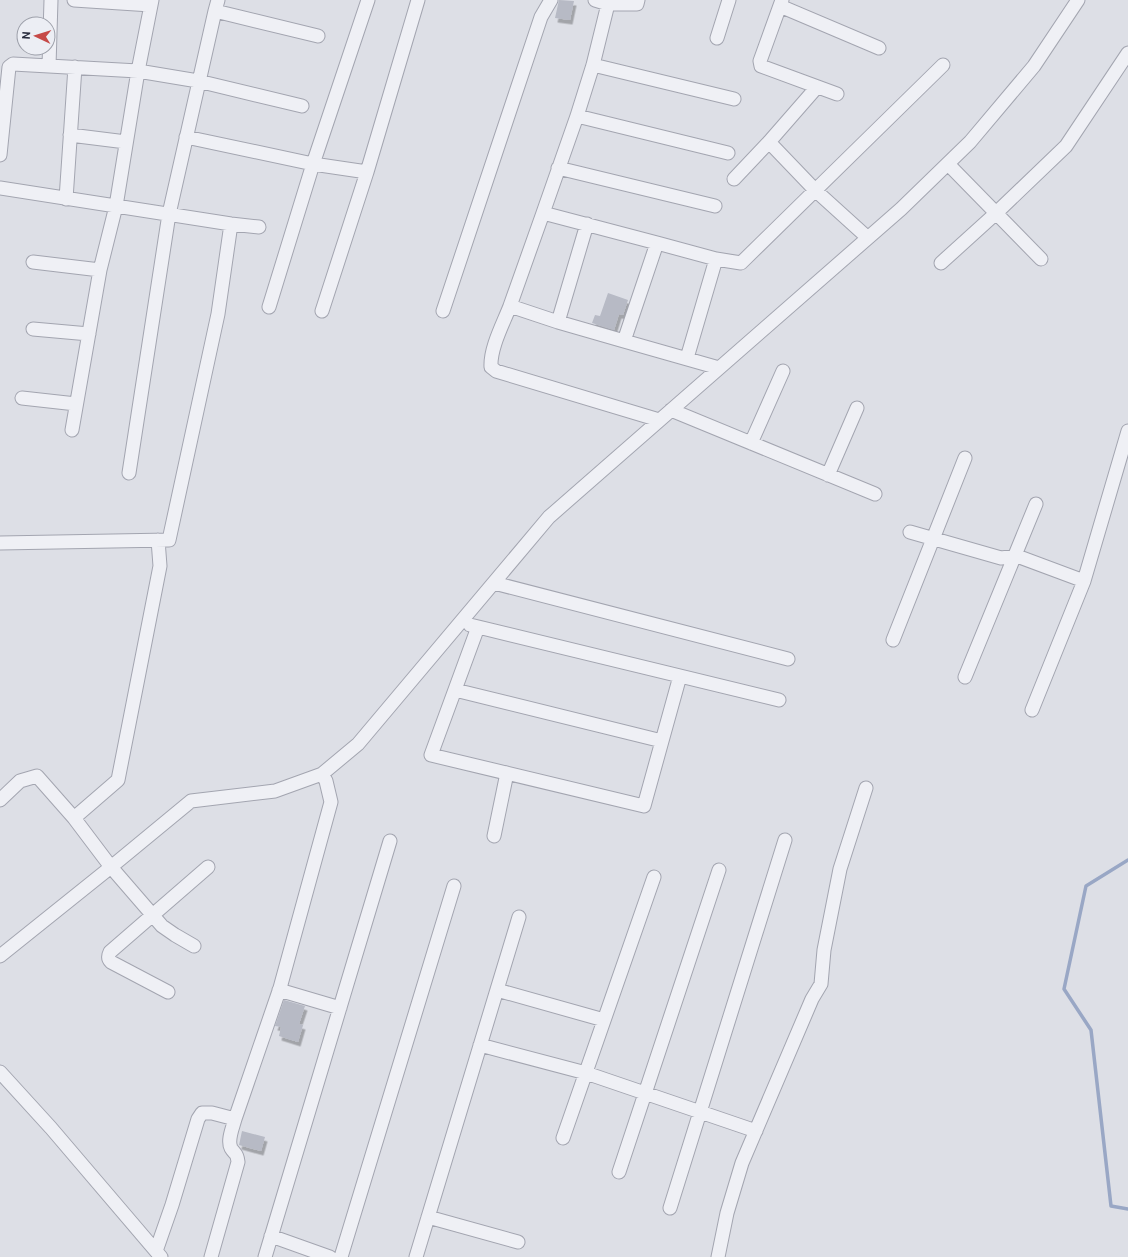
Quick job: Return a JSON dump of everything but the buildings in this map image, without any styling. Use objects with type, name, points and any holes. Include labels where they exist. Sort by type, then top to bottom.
[{"type":"street","points":[[50,66],[51,0]]},
{"type":"street","points":[[72,430],[100,270],[116,206],[138,71],[152,2],[74,0]]},
{"type":"street","points":[[269,307],[313,164],[368,0]]},
{"type":"street","points":[[322,311],[367,172],[418,0]]},
{"type":"street","points":[[443,310],[541,17],[552,0]]},
{"type":"street","points":[[638,0],[637,4],[601,2],[593,65],[577,116],[495,345],[491,360],[491,367],[496,371],[659,420]]},
{"type":"street","points":[[717,38],[729,0]]},
{"type":"street","points":[[0,956],[111,868],[190,801],[275,791],[324,778],[358,744],[494,584],[549,516],[901,209],[970,142],[1034,66],[1078,0]]},
{"type":"street","points":[[837,94],[761,66],[760,61],[781,3],[879,48]]},
{"type":"street","points":[[129,472],[169,214],[198,81],[217,6],[318,36]]},
{"type":"street","points":[[941,263],[1066,146],[1128,52]]},
{"type":"street","points":[[0,154],[9,67],[13,64],[138,71],[198,81],[302,106]]},
{"type":"street","points":[[593,65],[734,99]]},
{"type":"street","points":[[543,212],[716,259],[741,263],[943,65]]},
{"type":"street","points":[[66,199],[75,67]]},
{"type":"street","points":[[734,179],[769,142],[817,87]]},
{"type":"street","points":[[577,116],[728,153]]},
{"type":"street","points":[[70,135],[126,142]]},
{"type":"street","points":[[186,137],[313,164],[367,172]]},
{"type":"street","points":[[769,142],[815,190],[868,238]]},
{"type":"street","points":[[948,164],[1041,259]]},
{"type":"street","points":[[558,168],[715,206]]},
{"type":"street","points":[[0,188],[231,224],[259,227]]},
{"type":"street","points":[[0,543],[169,540],[218,314],[231,224]]},
{"type":"street","points":[[558,322],[587,224]]},
{"type":"street","points":[[624,341],[657,243]]},
{"type":"street","points":[[687,358],[716,259]]},
{"type":"street","points":[[33,262],[100,270]]},
{"type":"street","points":[[510,306],[558,322],[719,368]]},
{"type":"street","points":[[32,329],[88,334]]},
{"type":"street","points":[[751,443],[783,371]]},
{"type":"street","points":[[22,398],[76,404]]},
{"type":"street","points":[[828,475],[857,408]]},
{"type":"street","points":[[671,410],[875,494]]},
{"type":"street","points":[[1032,710],[1084,581],[1128,431]]},
{"type":"street","points":[[892,640],[965,458]]},
{"type":"street","points":[[965,677],[1036,504]]},
{"type":"street","points":[[910,532],[1001,558],[1017,556],[1084,581]]},
{"type":"street","points":[[74,818],[118,780],[160,566],[158,540]]},
{"type":"street","points":[[494,584],[788,659]]},
{"type":"street","points":[[461,623],[779,700]]},
{"type":"street","points":[[478,627],[432,756],[644,806],[680,676]]},
{"type":"street","points":[[455,690],[662,741]]},
{"type":"street","points":[[494,836],[508,773]]},
{"type":"street","points":[[0,800],[20,781],[36,776],[74,818],[111,868],[162,926],[194,946]]},
{"type":"street","points":[[211,1257],[238,1162],[237,1155],[230,1147],[235,1120],[279,990],[331,802],[324,778]]},
{"type":"street","points":[[718,1257],[727,1213],[742,1163],[812,999],[821,984],[824,950],[840,869],[866,788]]},
{"type":"street","points":[[670,1208],[785,840]]},
{"type":"street","points":[[265,1257],[390,841]]},
{"type":"street","points":[[168,992],[111,962],[108,956],[110,952],[208,866]]},
{"type":"street","points":[[619,1172],[719,870]]},
{"type":"street","points":[[563,1138],[654,877]]},
{"type":"street","points":[[341,1257],[454,886]]},
{"type":"street","points":[[416,1257],[519,918]]},
{"type":"street","points":[[279,990],[340,1008]]},
{"type":"street","points":[[497,990],[604,1020]]},
{"type":"street","points":[[480,1045],[586,1073],[756,1132]]},
{"type":"street","points":[[0,1072],[51,1128],[158,1254]]},
{"type":"street","points":[[158,1254],[198,1119],[202,1114],[212,1112],[235,1120]]},
{"type":"street","points":[[428,1218],[518,1242]]},
{"type":"street","points":[[271,1236],[330,1257]]},
{"type":"waterway","points":[[1128,860],[1086,886],[1064,989],[1091,1030],[1111,1206],[1128,1209]]}]
